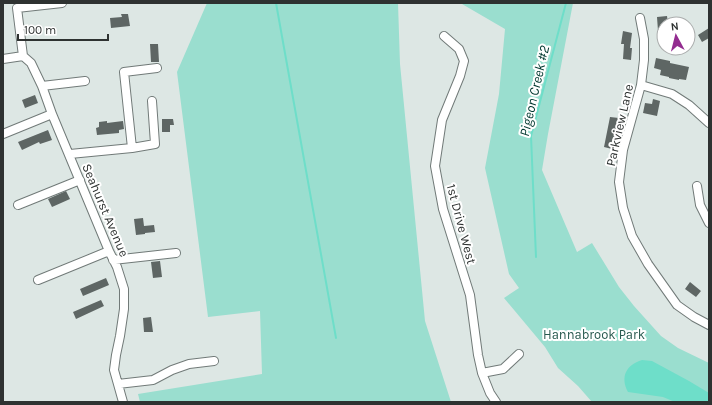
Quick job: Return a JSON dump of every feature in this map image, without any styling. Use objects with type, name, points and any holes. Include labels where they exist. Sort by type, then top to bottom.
[{"type":"street","points":[[3,59],[23,56],[17,8],[62,3]]},
{"type":"street","name":"Parkview Lane","points":[[640,18],[644,39],[644,60],[641,85],[623,150],[619,182],[622,208],[632,236],[648,264],[673,300],[677,305],[694,317],[709,325]]},
{"type":"street","name":"1st Drive West","points":[[444,36],[459,49],[464,61],[460,76],[442,120],[435,166],[443,209],[470,295],[478,355],[482,373],[490,393],[496,402]]},
{"type":"street","name":"Seahurst Avenue","points":[[23,56],[31,63],[42,86],[52,114],[117,267],[124,289],[124,309],[114,370],[123,402]]},
{"type":"street","points":[[132,148],[124,72],[157,68]]},
{"type":"street","points":[[42,86],[85,81]]},
{"type":"street","points":[[641,85],[672,94],[689,104],[709,123]]},
{"type":"street","points":[[70,154],[132,148],[155,144],[152,101]]},
{"type":"street","points":[[3,134],[52,114]]},
{"type":"street","points":[[18,205],[80,180]]},
{"type":"street","points":[[697,186],[700,205],[709,223]]},
{"type":"street","points":[[38,280],[109,251]]},
{"type":"street","points":[[113,260],[176,253]]},
{"type":"street","points":[[482,373],[503,369],[520,354]]},
{"type":"street","points":[[118,384],[153,380],[172,370],[190,364],[214,361]]},
{"type":"green space","points":[[207,3],[398,3],[400,64],[425,321],[451,402],[140,402],[138,394],[262,374],[260,311],[208,317],[177,72]]},
{"type":"green space","name":"Hannabrook Park","points":[[454,3],[573,3],[542,170],[577,252],[592,243],[619,287],[661,336],[678,348],[709,363],[709,402],[592,402],[578,386],[558,368],[545,347],[504,298],[519,288],[509,274],[485,168],[499,94],[505,29],[462,4]]},
{"type":"shaded area","points":[[642,360],[652,361],[709,393],[709,401],[675,402],[663,397],[628,392],[625,381],[626,372],[628,368],[636,362]]},
{"type":"building","points":[[121,14],[128,14],[130,26],[111,28],[110,18],[122,17]]},
{"type":"building","points":[[709,28],[709,38],[702,42],[698,35]]},
{"type":"building","points":[[623,31],[632,33],[630,48],[632,48],[631,60],[623,59],[624,44],[621,44]]},
{"type":"building","points":[[150,44],[158,44],[159,62],[151,62]]},
{"type":"building","points":[[656,58],[689,67],[686,80],[679,80],[660,75],[661,70],[654,68]]},
{"type":"building","points":[[35,95],[38,103],[25,108],[22,100]]},
{"type":"building","points":[[653,99],[660,101],[657,116],[643,113],[645,103],[652,104]]},
{"type":"building","points":[[610,117],[619,118],[612,149],[604,147]]},
{"type":"building","points":[[162,119],[173,119],[174,125],[170,125],[170,132],[162,132]]},
{"type":"building","points":[[107,121],[107,123],[123,121],[124,129],[119,130],[119,133],[97,135],[96,128],[99,127],[99,122]]},
{"type":"building","points":[[48,130],[52,140],[40,144],[39,142],[22,150],[18,142]]},
{"type":"building","points":[[66,191],[70,199],[52,207],[48,199]]},
{"type":"building","points":[[143,218],[144,226],[154,225],[155,232],[136,235],[134,219]]},
{"type":"building","points":[[160,261],[162,277],[153,278],[151,262]]},
{"type":"building","points":[[106,278],[109,285],[83,296],[80,289]]},
{"type":"building","points":[[690,282],[701,291],[696,297],[685,289]]},
{"type":"building","points":[[101,300],[104,306],[76,319],[73,312]]},
{"type":"building","points":[[151,317],[153,332],[144,332],[143,318]]},
{"type":"waterway","points":[[276,3],[336,338]]},
{"type":"waterway","name":"Pigeon Creek #2","points":[[536,257],[531,136],[566,3]]}]
